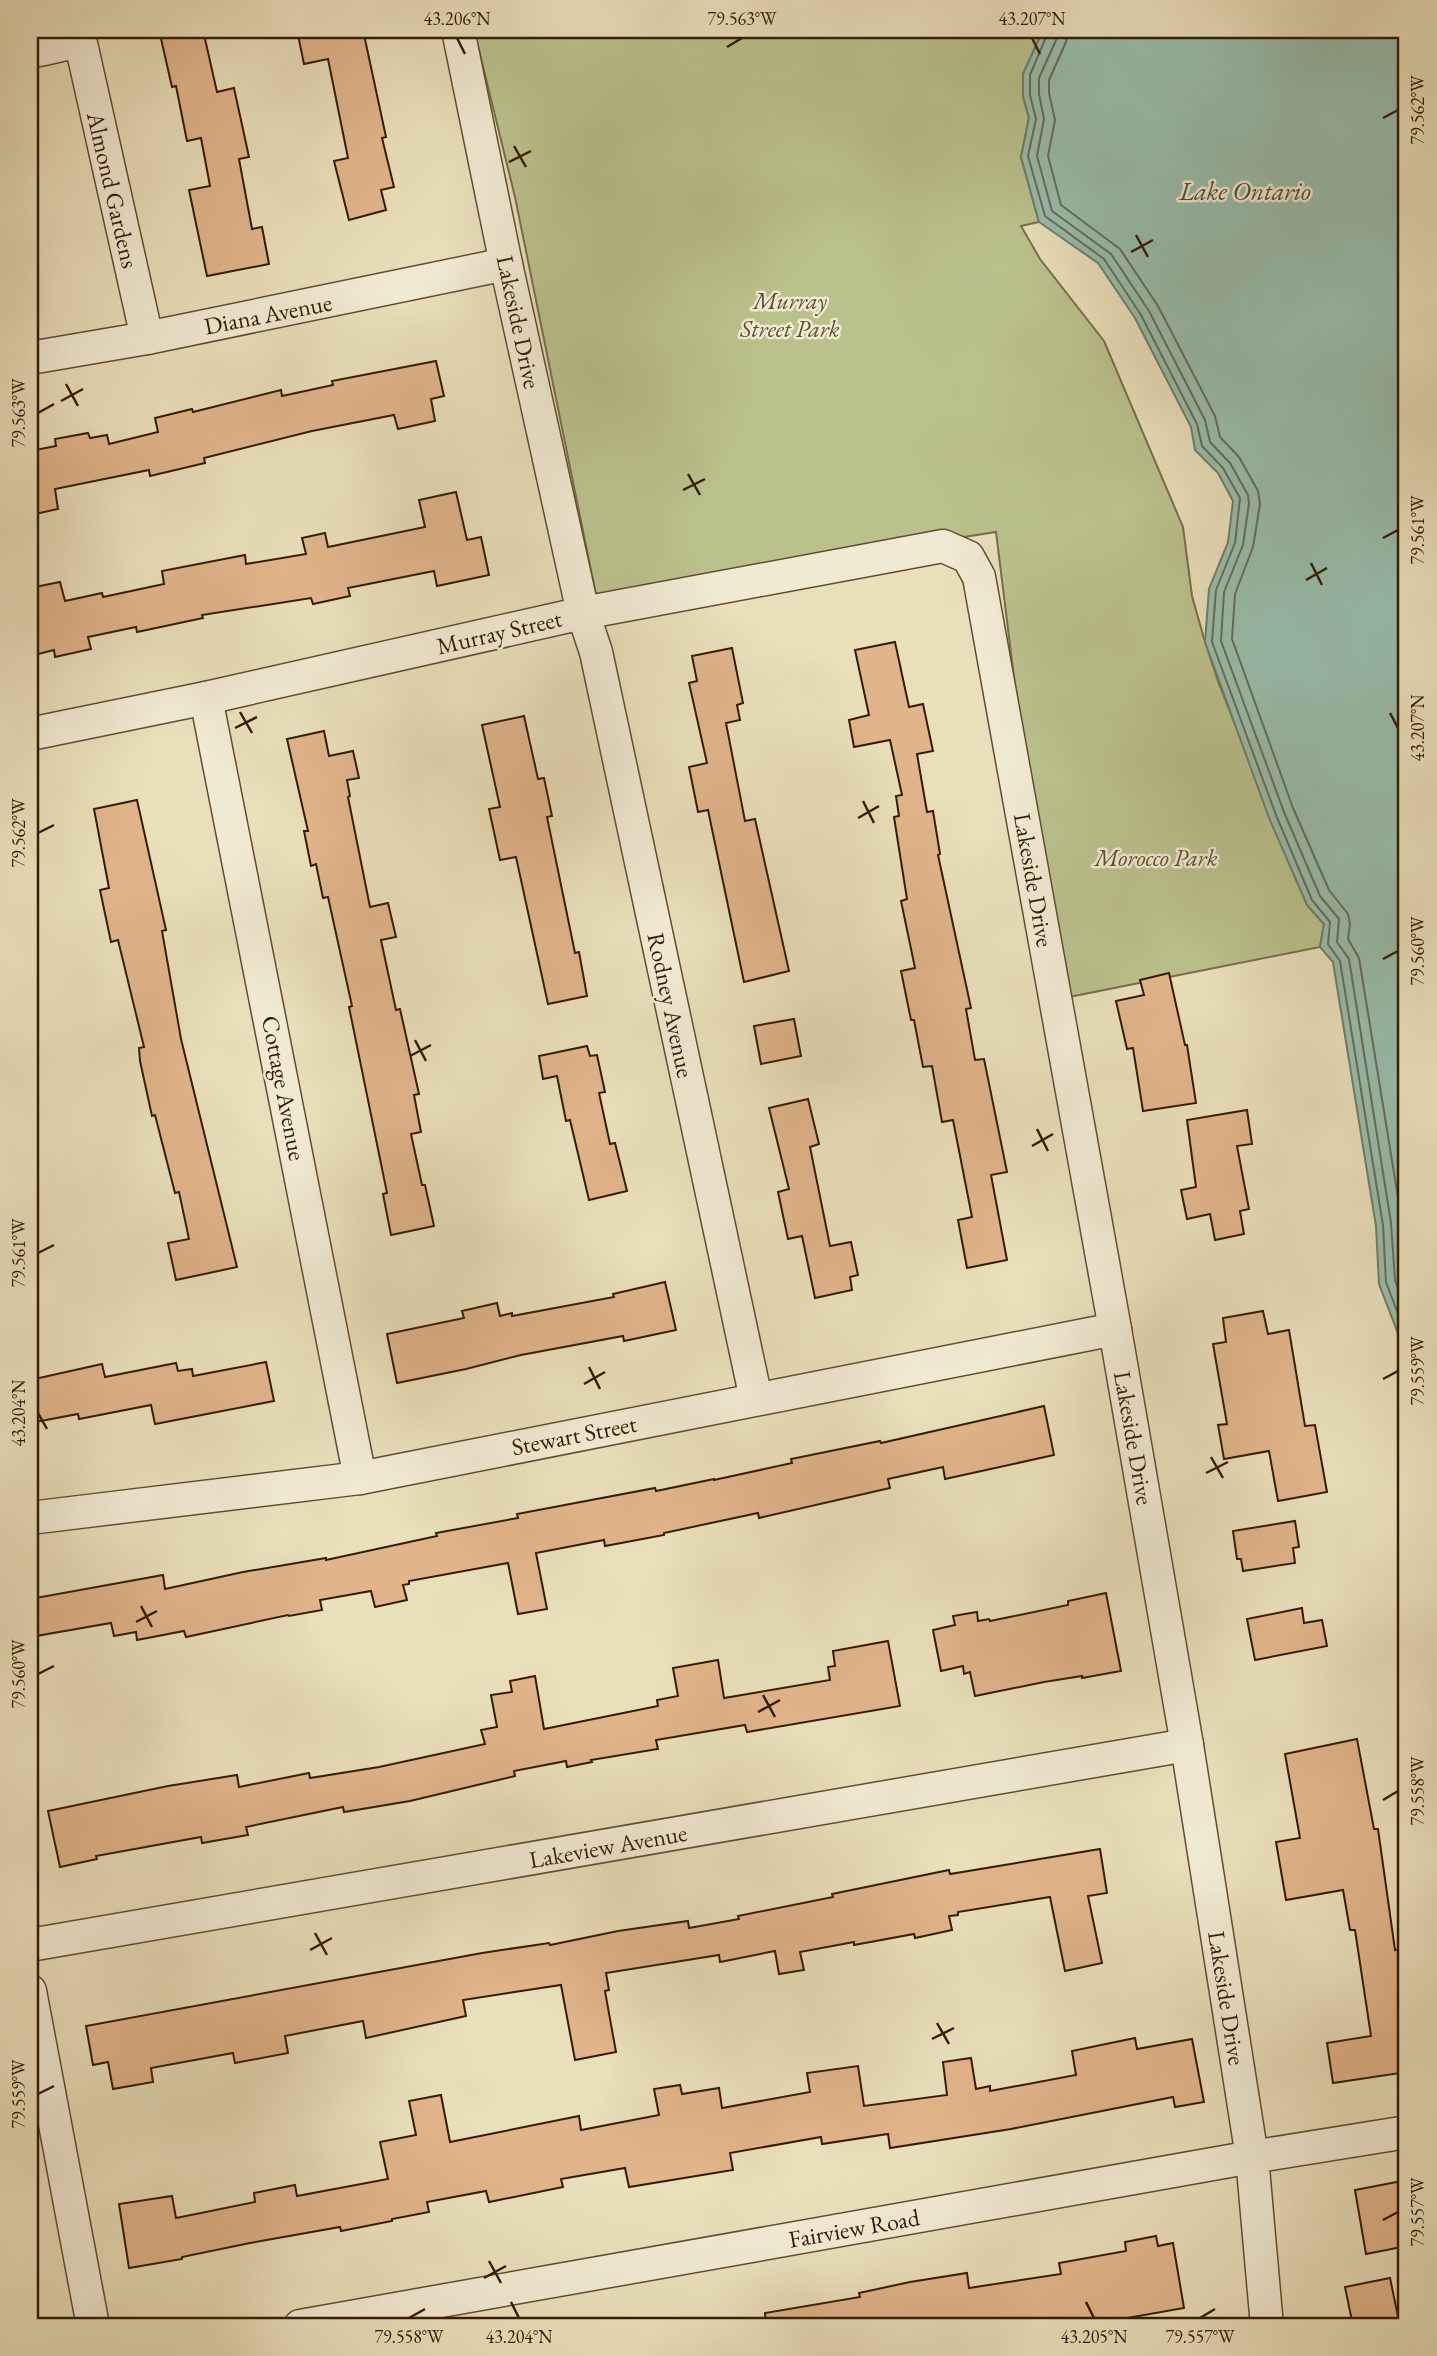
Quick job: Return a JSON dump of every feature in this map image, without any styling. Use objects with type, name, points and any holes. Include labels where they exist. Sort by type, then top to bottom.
[{"type":"street","name":"Lakeside Drive","points":[[458,30],[506,264],[583,613]]},
{"type":"street","name":"Almond Gardens","points":[[30,49],[40,50],[79,35],[147,338]]},
{"type":"street","name":"Diana Avenue","points":[[30,358],[147,338],[506,264]]},
{"type":"street","name":"Murray Street","points":[[30,734],[206,698],[583,613],[943,546],[968,557]]},
{"type":"street","name":"Lakeside Drive","points":[[968,557],[979,577],[1187,1745],[1252,2157],[1267,2326]]},
{"type":"street","name":"Rodney Avenue","points":[[583,613],[596,652],[756,1399]]},
{"type":"street","name":"Cottage Avenue","points":[[206,698],[360,1478]]},
{"type":"street","name":"Stewart Street","points":[[30,1518],[360,1478],[1115,1329]]},
{"type":"street","name":"Lakeview Avenue","points":[[30,1945],[1187,1745]]},
{"type":"street","points":[[30,1991],[93,2326]]},
{"type":"street","name":"Fairview Road","points":[[300,2326],[1252,2157],[1407,2132]]},
{"type":"green space","name":"Murray Street Park","points":[[474,30],[1043,30],[1023,74],[1023,96],[1029,118],[1021,157],[1039,222],[1021,226],[1040,259],[1104,341],[1183,527],[1192,596],[1205,642],[1219,684],[1307,905],[1324,924],[1320,947],[1054,1000],[996,532],[596,595],[515,197]]},
{"type":"water","name":"Lake Ontario","points":[[1043,30],[1407,30],[1407,1357],[1379,1284],[1376,1226],[1333,962],[1320,947],[1324,924],[1307,905],[1269,818],[1205,642],[1209,589],[1228,542],[1233,501],[1218,473],[1195,450],[1191,427],[1135,318],[1098,263],[1039,222],[1021,157],[1029,118],[1023,96],[1023,74]]},
{"type":"building","points":[[159,30],[203,30],[217,92],[234,88],[249,157],[239,159],[252,229],[262,227],[269,264],[207,276],[189,190],[210,186],[201,138],[187,141],[176,86],[172,87]]},
{"type":"building","points":[[297,30],[363,30],[386,137],[382,138],[394,187],[381,190],[386,210],[349,220],[334,161],[348,158],[328,59],[304,64]]},
{"type":"building","points":[[436,361],[444,396],[431,399],[435,421],[398,429],[394,415],[312,431],[204,458],[205,463],[150,476],[149,470],[55,489],[58,509],[35,514],[30,487],[30,451],[56,446],[55,439],[88,433],[90,438],[107,435],[109,444],[158,432],[155,418],[192,409],[193,412],[281,390],[282,396],[333,385],[332,381]]},
{"type":"building","points":[[456,492],[467,540],[481,537],[489,575],[437,586],[434,571],[348,588],[350,596],[313,604],[311,598],[202,615],[203,618],[137,632],[136,627],[88,637],[91,649],[55,657],[54,650],[30,656],[30,588],[60,582],[65,601],[102,593],[103,597],[164,584],[162,571],[245,555],[246,564],[306,554],[302,538],[325,533],[328,547],[425,527],[419,500]]},
{"type":"building","points":[[895,642],[909,707],[923,704],[933,751],[917,754],[927,812],[933,811],[940,854],[938,855],[971,1008],[966,1009],[975,1060],[984,1059],[1007,1172],[991,1175],[1007,1260],[967,1268],[958,1220],[972,1217],[953,1120],[942,1122],[932,1066],[923,1067],[901,971],[915,968],[901,901],[907,899],[894,817],[899,816],[896,796],[902,795],[890,740],[854,747],[849,720],[869,715],[855,650]]},
{"type":"building","points":[[732,648],[743,703],[737,705],[740,720],[726,723],[745,821],[755,819],[789,971],[744,982],[708,810],[698,812],[689,767],[707,763],[689,683],[697,681],[692,656]]},
{"type":"building","points":[[524,716],[538,779],[544,778],[552,816],[547,817],[575,953],[579,952],[587,996],[548,1004],[516,857],[500,860],[489,809],[500,807],[482,725]]},
{"type":"building","points":[[324,731],[329,756],[353,751],[359,778],[347,780],[348,797],[370,907],[388,903],[396,937],[381,940],[396,1010],[400,1009],[419,1094],[414,1095],[421,1132],[411,1134],[434,1226],[391,1235],[383,1194],[387,1193],[349,1007],[352,1006],[328,897],[323,898],[316,864],[311,866],[304,831],[308,831],[287,739]]},
{"type":"building","points":[[137,800],[166,930],[162,931],[181,1039],[237,1267],[176,1280],[168,1243],[189,1239],[179,1192],[175,1193],[155,1115],[152,1116],[140,1061],[139,1048],[144,1047],[118,940],[111,942],[100,890],[109,888],[94,809]]},
{"type":"building","points":[[1169,973],[1187,1045],[1196,1103],[1143,1111],[1133,1048],[1127,1049],[1116,1001],[1144,995],[1140,980]]},
{"type":"building","points":[[794,1019],[801,1056],[761,1064],[754,1026]]},
{"type":"building","points":[[587,1046],[590,1056],[597,1055],[605,1092],[599,1093],[610,1144],[615,1143],[627,1191],[589,1200],[570,1120],[566,1121],[557,1076],[543,1079],[539,1056]]},
{"type":"building","points":[[808,1099],[819,1144],[810,1147],[830,1246],[851,1242],[858,1275],[850,1277],[852,1290],[815,1298],[802,1236],[788,1239],[778,1192],[789,1189],[769,1108]]},
{"type":"building","points":[[1247,1110],[1252,1144],[1237,1146],[1249,1209],[1240,1211],[1244,1234],[1215,1240],[1210,1214],[1187,1219],[1181,1190],[1196,1187],[1187,1120]]},
{"type":"building","points":[[665,1282],[676,1330],[624,1341],[623,1336],[521,1355],[397,1383],[387,1334],[464,1318],[462,1311],[497,1303],[500,1316],[512,1313],[512,1316],[614,1297],[613,1294]]},
{"type":"building","points":[[1263,1311],[1268,1334],[1289,1330],[1305,1426],[1315,1425],[1327,1492],[1278,1501],[1269,1451],[1224,1459],[1218,1425],[1227,1424],[1213,1344],[1226,1342],[1223,1318]]},
{"type":"building","points":[[266,1362],[274,1401],[155,1424],[151,1405],[79,1419],[78,1414],[30,1423],[30,1380],[102,1364],[105,1377],[176,1363],[178,1371],[192,1369],[193,1376]]},
{"type":"building","points":[[1044,1406],[1054,1455],[945,1479],[943,1467],[888,1479],[890,1488],[759,1518],[758,1513],[605,1546],[604,1540],[536,1553],[547,1609],[518,1614],[508,1563],[409,1581],[409,1584],[403,1585],[407,1600],[375,1607],[371,1591],[320,1600],[322,1610],[186,1637],[184,1631],[137,1640],[136,1632],[114,1636],[111,1623],[36,1636],[30,1599],[163,1575],[165,1589],[243,1572],[326,1560],[437,1536],[436,1533],[518,1518],[517,1514],[655,1488],[656,1491],[714,1480],[792,1463],[791,1459],[880,1441],[881,1443]]},
{"type":"building","points":[[1295,1521],[1299,1547],[1293,1548],[1295,1563],[1243,1571],[1241,1559],[1237,1559],[1233,1531]]},
{"type":"building","points":[[1106,1593],[1121,1671],[1044,1682],[975,1696],[970,1672],[964,1674],[963,1666],[941,1671],[933,1630],[955,1625],[953,1616],[977,1612],[978,1621],[990,1621],[1068,1605],[1068,1601]]},
{"type":"building","points":[[1302,1608],[1304,1623],[1322,1620],[1327,1646],[1255,1660],[1247,1619]]},
{"type":"building","points":[[888,1641],[900,1706],[747,1732],[745,1725],[656,1740],[658,1749],[591,1760],[592,1762],[567,1767],[566,1761],[514,1771],[515,1776],[410,1801],[344,1812],[343,1807],[246,1827],[248,1835],[202,1843],[201,1837],[96,1856],[97,1859],[60,1867],[48,1811],[168,1786],[237,1775],[239,1787],[309,1773],[310,1778],[379,1767],[485,1744],[481,1730],[497,1727],[491,1695],[512,1692],[510,1681],[535,1676],[544,1729],[658,1706],[657,1700],[678,1696],[673,1668],[718,1660],[724,1698],[830,1680],[828,1667],[835,1666],[833,1651]]},
{"type":"building","points":[[1357,1739],[1374,1829],[1378,1829],[1395,1950],[1407,1948],[1407,2072],[1333,2083],[1327,2043],[1371,2036],[1355,1930],[1350,1930],[1343,1890],[1286,1900],[1276,1842],[1300,1838],[1285,1754]]},
{"type":"building","points":[[1100,1849],[1107,1893],[1088,1896],[1102,1963],[1065,1971],[1050,1897],[958,1912],[958,1915],[949,1916],[952,1930],[915,1938],[914,1934],[800,1952],[804,1970],[779,1974],[775,1951],[720,1962],[719,1955],[606,1973],[609,1990],[605,1991],[616,2052],[575,2060],[561,1985],[463,2000],[466,2016],[366,2038],[363,2021],[285,2036],[288,2053],[235,2063],[233,2053],[151,2068],[153,2082],[113,2089],[108,2062],[93,2065],[86,2026],[482,1953],[549,1943],[550,1945],[618,1931],[688,1921],[689,1928],[739,1919],[738,1916],[833,1897],[832,1894],[949,1870],[950,1874]]},
{"type":"building","points":[[1135,2038],[1137,2049],[1192,2039],[1204,2102],[1175,2107],[1173,2097],[1011,2129],[890,2148],[888,2134],[822,2144],[821,2137],[730,2153],[733,2170],[629,2187],[625,2168],[561,2179],[563,2187],[489,2202],[486,2191],[427,2202],[429,2212],[392,2221],[250,2243],[129,2268],[119,2204],[172,2196],[176,2218],[255,2202],[254,2193],[295,2185],[297,2196],[388,2179],[380,2142],[416,2135],[409,2101],[441,2095],[450,2142],[579,2116],[581,2130],[659,2115],[654,2089],[680,2085],[682,2094],[719,2088],[722,2108],[810,2092],[807,2073],[858,2066],[864,2106],[947,2095],[943,2062],[971,2058],[976,2089],[990,2086],[990,2091],[1076,2075],[1072,2051]]},
{"type":"building","points":[[1407,2180],[1407,2246],[1366,2254],[1355,2190]]},
{"type":"building","points":[[1156,2236],[1158,2246],[1173,2243],[1184,2308],[1082,2326],[766,2326],[765,2313],[860,2297],[859,2293],[910,2282],[967,2273],[969,2288],[1061,2274],[1059,2263],[1126,2251],[1125,2242]]},
{"type":"building","points":[[1390,2278],[1400,2326],[1353,2326],[1345,2287]]},
{"type":"park label","name":"Morocco Park","points":[[1156,857]]}]
